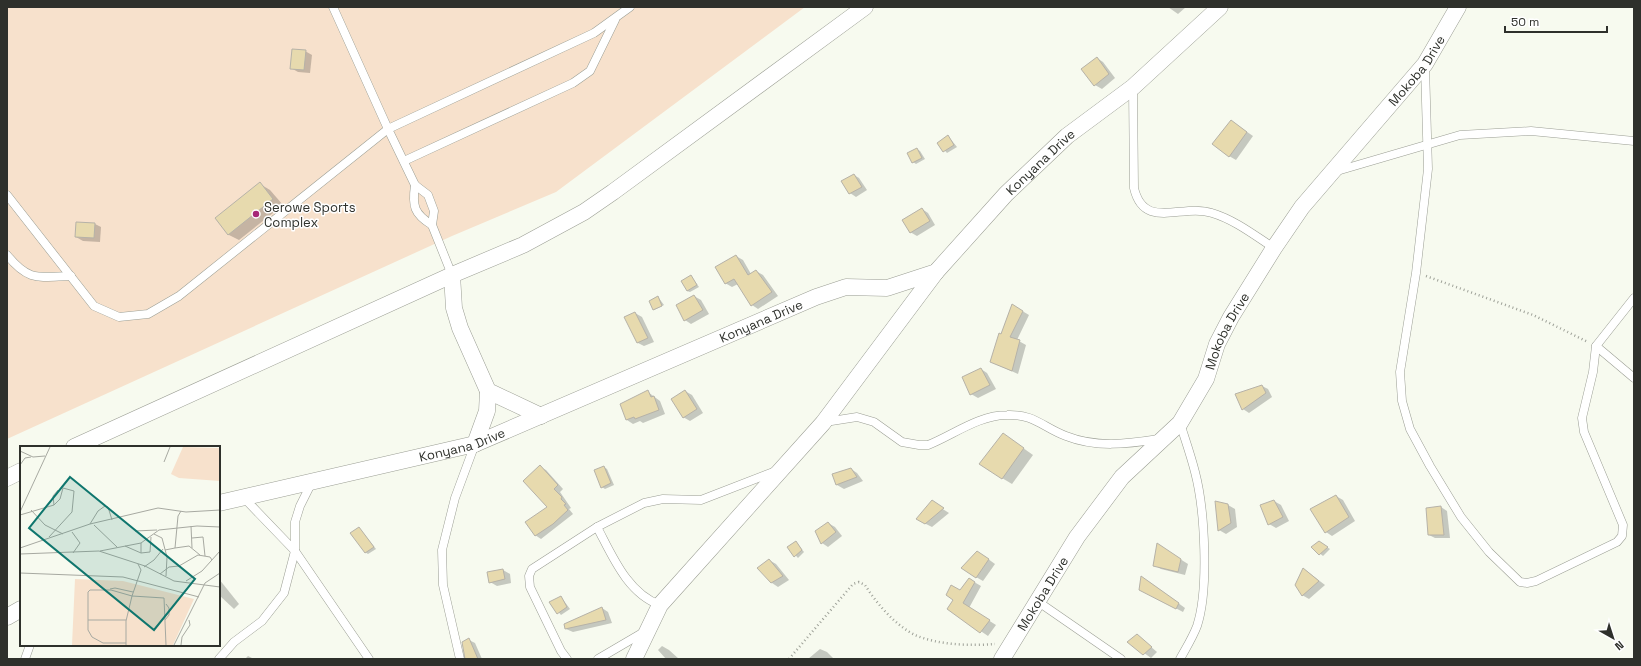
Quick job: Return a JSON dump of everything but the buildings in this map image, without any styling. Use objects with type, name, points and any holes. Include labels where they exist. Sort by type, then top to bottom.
[{"type":"street","points":[[76,446],[452,275],[523,245],[584,212],[865,7]]},
{"type":"street","name":"Konyana Drive","points":[[220,504],[475,444],[816,297],[846,287],[887,288],[936,272],[1006,194],[1067,136],[1133,87],[1220,7]]},
{"type":"street","name":"Mokoba Drive","points":[[1002,659],[1077,537],[1122,477],[1180,423],[1206,379],[1217,344],[1231,317],[1274,248],[1302,207],[1425,64],[1458,7]]},
{"type":"street","points":[[634,659],[660,605],[823,423],[936,272]]},
{"type":"street","points":[[452,275],[454,308],[460,328],[488,391],[487,411],[475,444]]},
{"type":"street","points":[[488,391],[541,416]]},
{"type":"street","points":[[7,478],[20,472]]},
{"type":"street","points":[[7,617],[20,610]]},
{"type":"lane","points":[[333,7],[415,185],[428,195],[434,211],[432,225],[452,275]]},
{"type":"lane","points":[[7,195],[94,306],[119,317],[148,314],[179,296],[388,129],[594,33],[630,7]]},
{"type":"lane","points":[[404,161],[573,83],[590,71],[616,17]]},
{"type":"lane","points":[[1425,64],[1428,145],[1426,184],[1416,273],[1400,372],[1402,401],[1410,429],[1461,518],[1489,552],[1520,582],[1527,583],[1536,581],[1617,542],[1622,536],[1623,525],[1584,432],[1582,418],[1593,372],[1596,346],[1634,298]]},
{"type":"lane","points":[[1133,87],[1134,188],[1137,200],[1144,209],[1155,213],[1193,210],[1212,212],[1235,222],[1274,248]]},
{"type":"lane","points":[[1332,172],[1460,135],[1531,131],[1634,141]]},
{"type":"lane","points":[[415,185],[413,201],[420,217],[432,225]]},
{"type":"lane","points":[[7,255],[18,269],[32,277],[71,276]]},
{"type":"lane","points":[[1596,346],[1634,378]]},
{"type":"lane","points":[[823,423],[857,416],[874,422],[902,442],[919,446],[928,445],[990,416],[1006,414],[1028,416],[1065,436],[1098,444],[1134,443],[1164,439]]},
{"type":"lane","points":[[1180,423],[1196,474],[1201,516],[1204,579],[1197,626],[1180,659]]},
{"type":"lane","points":[[460,659],[443,585],[442,550],[455,498],[475,444]]},
{"type":"lane","points":[[567,659],[561,651],[530,587],[529,576],[532,569],[596,527],[644,503],[663,499],[701,500],[783,468]]},
{"type":"lane","points":[[219,659],[234,642],[262,621],[284,593],[294,551],[295,522],[300,506],[312,482]]},
{"type":"lane","points":[[245,499],[294,551],[369,659]]},
{"type":"lane","points":[[596,527],[610,554],[636,591],[649,601],[660,605]]},
{"type":"lane","points":[[1037,601],[1122,659]]},
{"type":"lane","points":[[598,659],[647,631]]},
{"type":"lane","points":[[25,659],[30,646]]},
{"type":"path","points":[[1416,273],[1533,315],[1596,346]]},
{"type":"path","points":[[789,659],[853,584],[859,582],[865,585],[892,618],[915,634],[941,642],[963,644],[981,645],[1013,642]]},
{"type":"shaded area","name":"Serowe Sports Complex","points":[[7,7],[805,7],[556,192],[452,236],[7,439]]},
{"type":"place","name":"Serowe Sports Complex","points":[[256,214]]}]
